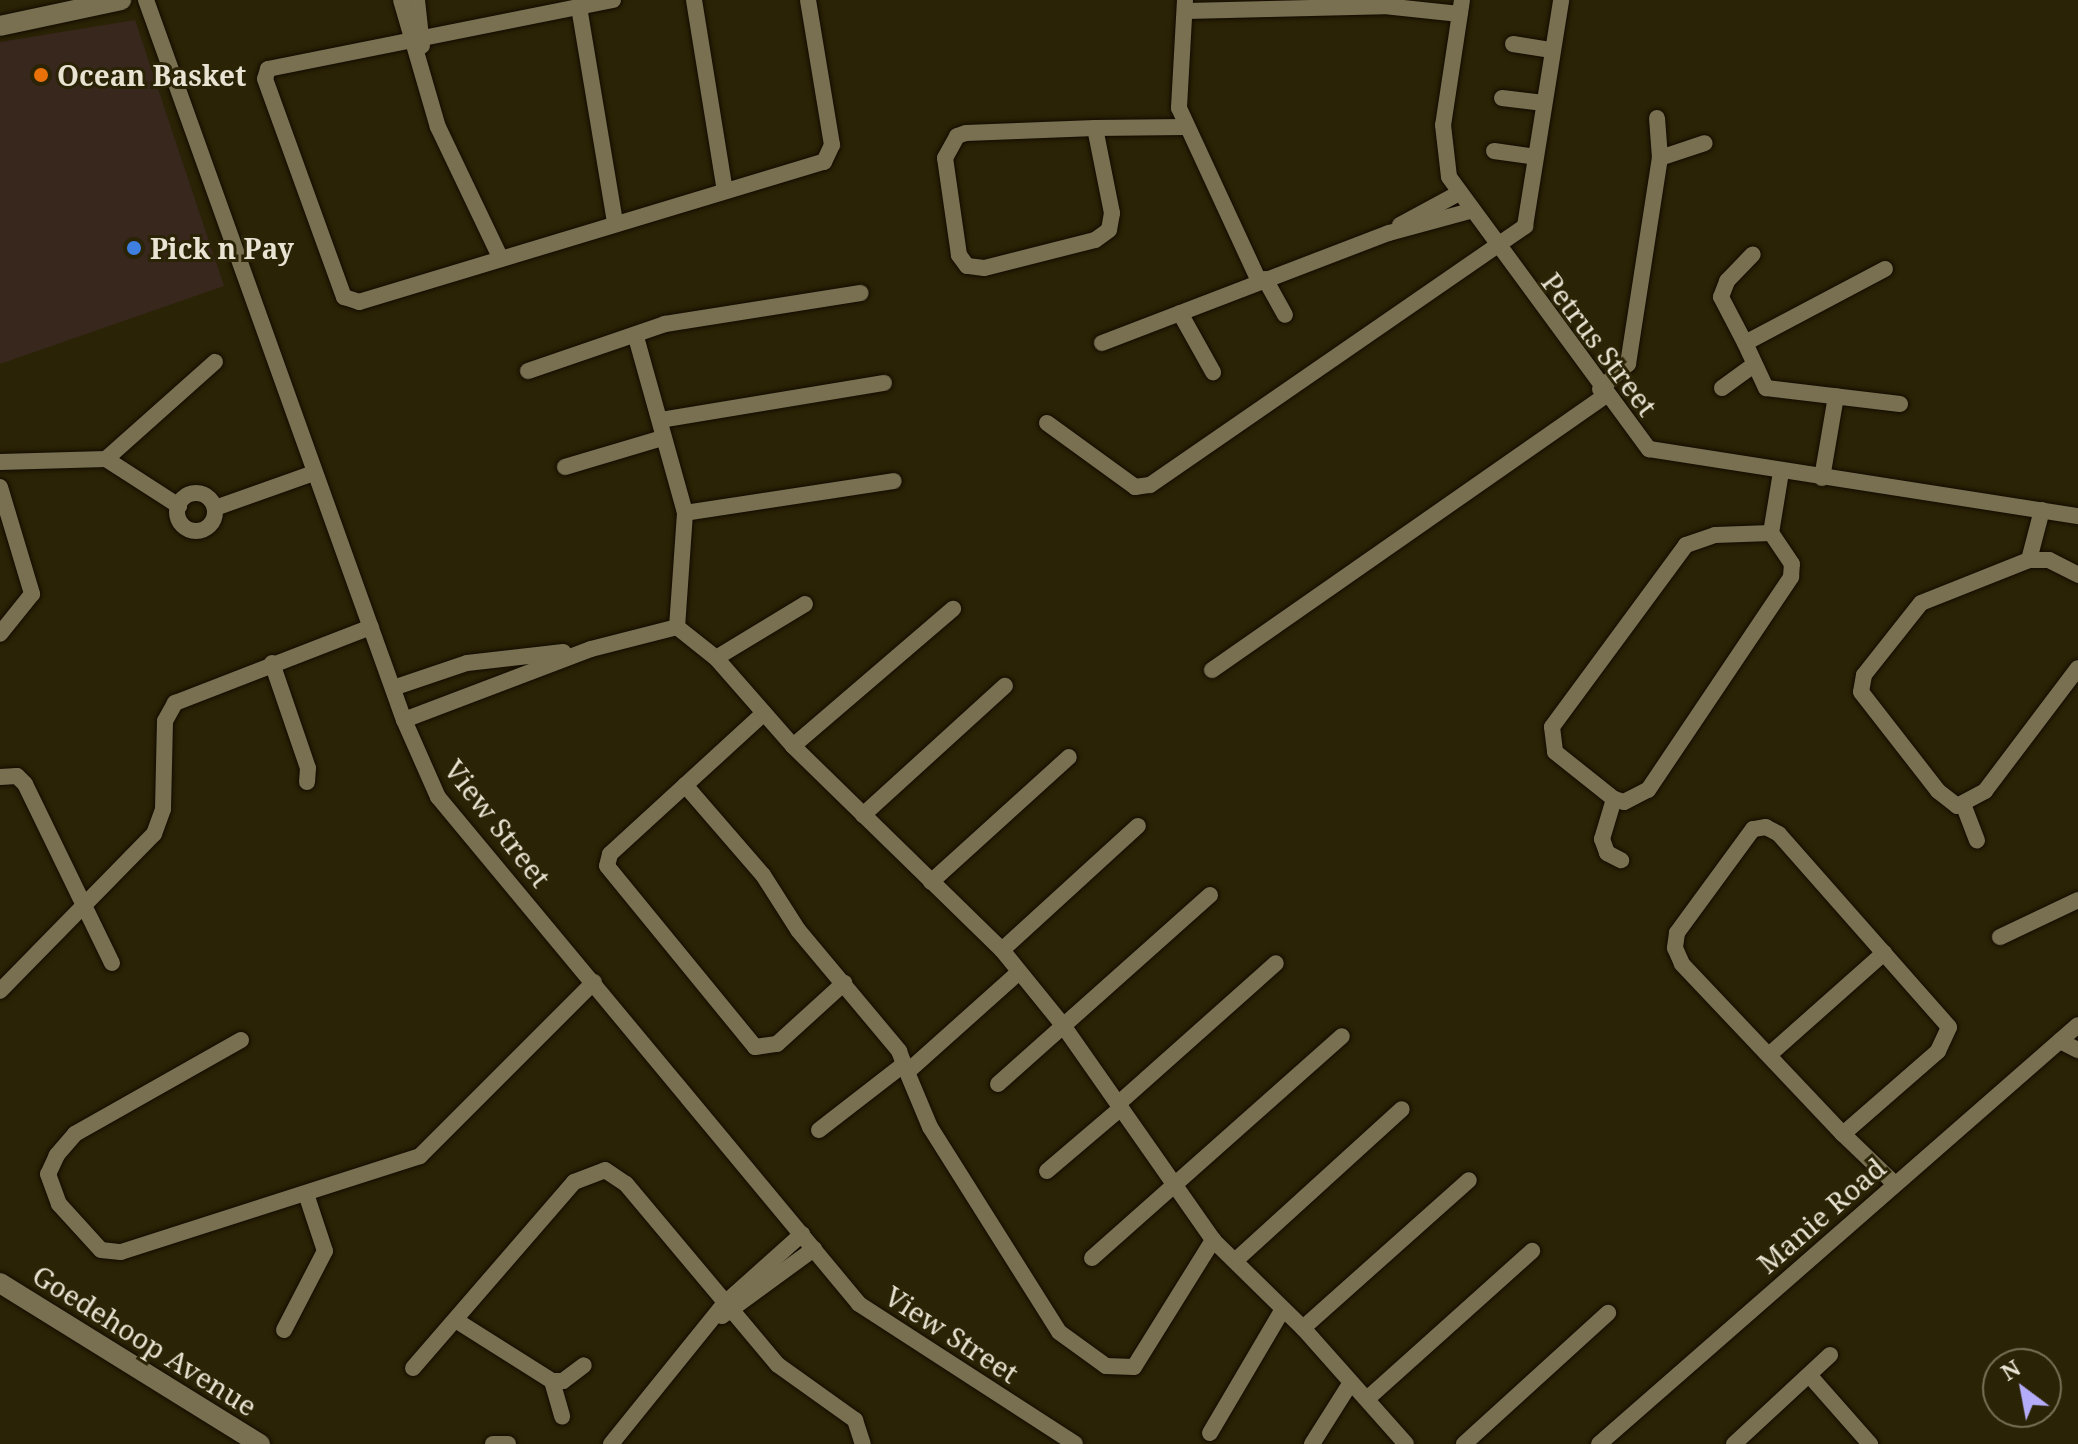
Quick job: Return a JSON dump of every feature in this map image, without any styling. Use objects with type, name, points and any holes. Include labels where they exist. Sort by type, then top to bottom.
[{"type":"main road","points":[[0,26],[121,0]]},
{"type":"main road","name":"Goedehoop Avenue","points":[[0,1283],[260,1444]]},
{"type":"street","name":"View Street","points":[[146,0],[404,720],[438,797],[859,1304],[910,1342],[1075,1444]]},
{"type":"street","points":[[401,0],[416,37],[438,127],[501,259]]},
{"type":"street","points":[[416,37],[417,0]]},
{"type":"street","points":[[613,0],[272,65],[265,73],[339,290],[359,302],[830,156],[808,0]]},
{"type":"street","points":[[694,0],[725,191]]},
{"type":"street","points":[[1047,423],[1135,487],[1150,485],[1493,244],[1526,225],[1561,0]]},
{"type":"street","points":[[1285,315],[1262,280],[1185,127],[1177,88],[1186,6],[1384,3],[1461,7]]},
{"type":"street","points":[[579,7],[615,222]]},
{"type":"street","name":"Petrus Street","points":[[1461,7],[1442,144],[1457,194],[1602,392],[1649,449],[2078,516]]},
{"type":"street","points":[[1513,44],[1552,50]]},
{"type":"street","points":[[1502,98],[1544,103]]},
{"type":"street","points":[[1212,670],[1602,392],[1628,364],[1660,158],[1657,118]]},
{"type":"street","points":[[1095,128],[1112,213],[1109,230],[1053,251],[984,268],[967,266],[959,255],[945,158],[950,142],[966,133],[1095,128],[1185,127]]},
{"type":"street","points":[[1660,158],[1705,143]]},
{"type":"street","points":[[1494,151],[1536,157]]},
{"type":"street","points":[[1389,233],[1457,194]]},
{"type":"street","points":[[1102,343],[1389,233],[1470,211]]},
{"type":"street","points":[[1753,254],[1727,281],[1721,297],[1745,343],[1752,366],[1766,388],[1900,404]]},
{"type":"street","points":[[1745,343],[1885,269]]},
{"type":"street","points":[[528,371],[685,320],[861,293]]},
{"type":"street","points":[[1180,313],[1213,372]]},
{"type":"street","points":[[636,337],[685,513],[677,627]]},
{"type":"street","points":[[106,459],[215,362]]},
{"type":"street","points":[[1722,388],[1752,366]]},
{"type":"street","points":[[660,420],[884,383]]},
{"type":"street","points":[[1822,478],[1836,396]]},
{"type":"street","points":[[565,467],[662,438]]},
{"type":"street","points":[[0,462],[106,459],[179,506]]},
{"type":"street","points":[[1771,533],[1701,537],[1686,545],[1552,727],[1555,752],[1614,799],[1624,802],[1648,790],[1786,587],[1792,564],[1771,533],[1781,472]]},
{"type":"street","points":[[215,508],[314,473]]},
{"type":"street","points":[[685,513],[894,481]]},
{"type":"street","points":[[0,487],[32,594],[0,634]]},
{"type":"street","points":[[179,506],[196,493],[215,508]]},
{"type":"street","points":[[179,506],[179,521],[194,531],[210,525],[215,508]]},
{"type":"street","points":[[2029,560],[2042,510]]},
{"type":"street","points":[[2078,575],[2049,560],[2029,560],[1921,603],[1862,679],[1864,700],[1946,800],[1963,804],[1985,791],[2078,668]]},
{"type":"street","points":[[716,658],[805,604]]},
{"type":"street","points":[[793,746],[953,609]]},
{"type":"street","points":[[0,991],[136,857],[160,820],[169,711],[183,697],[371,627]]},
{"type":"street","points":[[404,720],[476,690],[591,649],[677,627]]},
{"type":"street","points":[[677,627],[716,658],[793,746],[1002,950],[1062,1024],[1213,1240],[1303,1328],[1406,1444]]},
{"type":"street","points":[[393,688],[467,663],[591,649]]},
{"type":"street","points":[[272,663],[308,768],[307,782]]},
{"type":"street","points":[[863,815],[1005,686]]},
{"type":"street","points":[[764,713],[610,854],[607,866],[755,1047],[777,1044],[844,983]]},
{"type":"street","points":[[931,882],[1069,757]]},
{"type":"street","points":[[0,777],[17,776],[25,784],[61,868],[88,907],[112,963]]},
{"type":"street","points":[[685,785],[844,983],[906,1068],[930,1127],[1059,1332],[1106,1366],[1126,1370],[1142,1360],[1213,1240]]},
{"type":"street","points":[[1614,799],[1602,839],[1607,853],[1621,860]]},
{"type":"street","points":[[1963,804],[1977,840]]},
{"type":"street","points":[[1002,950],[1138,826]]},
{"type":"street","points":[[1843,1134],[1949,1039],[1946,1020],[1779,834],[1753,829],[1677,933],[1675,948],[1682,964],[1843,1134],[1895,1184]]},
{"type":"street","points":[[998,1084],[1210,895]]},
{"type":"street","points":[[2000,937],[2078,900]]},
{"type":"street","points":[[1769,1055],[1884,953]]},
{"type":"street","points":[[1047,1171],[1276,963]]},
{"type":"street","points":[[819,1130],[906,1068],[1019,972]]},
{"type":"street","points":[[241,1040],[75,1134],[48,1174],[59,1204],[93,1244],[113,1253],[420,1156],[594,982]]},
{"type":"street","name":"Manie Road","points":[[1599,1444],[2078,1025]]},
{"type":"street","points":[[1092,1258],[1176,1187],[1342,1036]]},
{"type":"street","points":[[2060,1041],[2078,1050]]},
{"type":"street","points":[[1236,1260],[1402,1109]]},
{"type":"street","points":[[413,1368],[457,1321],[574,1182],[605,1170],[626,1184],[727,1308],[787,1374],[855,1420],[863,1444]]},
{"type":"street","points":[[1303,1328],[1469,1180]]},
{"type":"street","points":[[284,1330],[325,1251],[306,1194]]},
{"type":"street","points":[[611,1444],[715,1320],[802,1234]]},
{"type":"street","points":[[727,1308],[814,1249]]},
{"type":"street","points":[[1367,1399],[1532,1251]]},
{"type":"street","points":[[1210,1433],[1283,1309]]},
{"type":"street","points":[[1464,1444],[1608,1313]]},
{"type":"street","points":[[457,1321],[552,1381],[563,1381],[584,1365]]},
{"type":"street","points":[[1734,1444],[1830,1355]]},
{"type":"street","points":[[1810,1376],[1870,1444]]},
{"type":"street","points":[[552,1381],[562,1417]]},
{"type":"street","points":[[1312,1444],[1350,1384]]},
{"type":"street","points":[[493,1444],[508,1444]]},
{"type":"shaded area","points":[[135,20],[224,286],[0,364],[0,42]]},
{"type":"place","name":"Ocean Basket","points":[[41,75]]},
{"type":"place","name":"Pick n Pay","points":[[134,248]]}]
